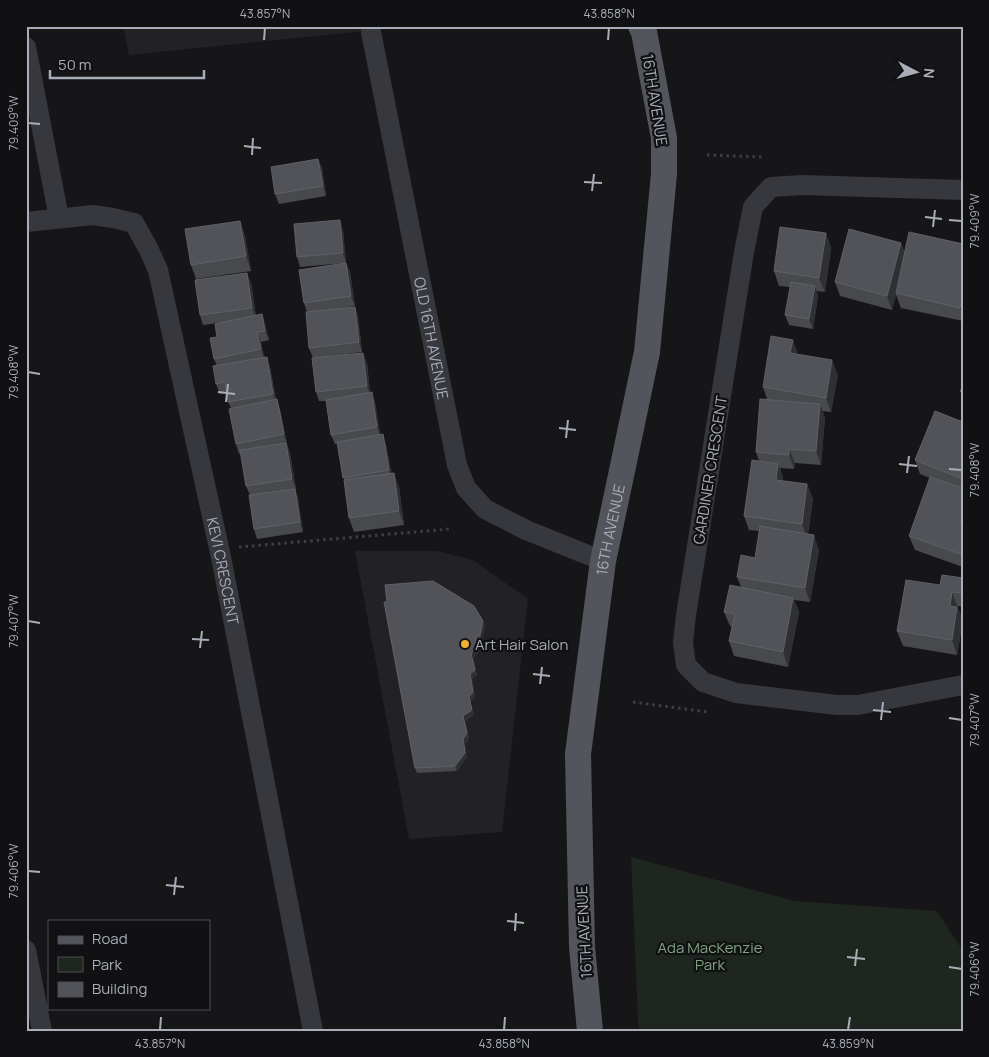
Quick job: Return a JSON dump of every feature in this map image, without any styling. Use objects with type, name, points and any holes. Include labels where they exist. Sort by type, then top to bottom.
[{"type":"main road","name":"16TH AVENUE","points":[[590,1031],[582,947],[578,754],[603,561],[647,352],[664,174],[664,138],[644,28]]},
{"type":"street","name":"OLD 16TH AVENUE","points":[[371,32],[457,465],[466,488],[485,509],[526,530],[603,561]]},
{"type":"street","points":[[26,47],[60,218]]},
{"type":"street","name":"GARDINER CRESCENT","points":[[963,190],[802,185],[771,188],[753,207],[744,252],[683,643],[686,665],[703,682],[736,693],[837,705],[858,705],[963,685]]},
{"type":"street","name":"KEVI CRESCENT","points":[[26,222],[93,215],[134,223],[158,270],[220,549],[313,1031]]},
{"type":"street","points":[[26,950],[42,1031]]},
{"type":"path","points":[[707,155],[764,157]]},
{"type":"path","points":[[220,549],[450,529]]},
{"type":"path","points":[[633,702],[708,712]]},
{"type":"shaded area","points":[[123,26],[415,26],[129,55]]},
{"type":"shaded area","points":[[355,551],[437,551],[473,560],[528,599],[502,832],[409,839]]},
{"type":"green space","name":"Ada MacKenzie Park","points":[[631,857],[795,901],[937,911],[963,951],[963,1031],[640,1031]]},
{"type":"building","points":[[318,159],[323,186],[275,194],[271,167]]},
{"type":"building","points":[[340,220],[343,253],[297,257],[294,224]]},
{"type":"building","points":[[240,221],[246,256],[191,265],[185,229]]},
{"type":"building","points":[[780,227],[826,233],[819,278],[774,271]]},
{"type":"building","points":[[849,229],[901,243],[887,296],[835,282]]},
{"type":"building","points":[[909,232],[963,244],[963,296],[960,308],[896,293]]},
{"type":"building","points":[[346,263],[351,296],[304,303],[299,270]]},
{"type":"building","points":[[247,273],[252,308],[200,315],[195,280]]},
{"type":"building","points":[[791,282],[815,286],[809,319],[785,315]]},
{"type":"building","points":[[355,307],[359,342],[309,348],[306,312]]},
{"type":"building","points":[[262,314],[265,331],[257,332],[261,349],[214,359],[210,338],[217,337],[215,324]]},
{"type":"building","points":[[771,336],[793,340],[790,353],[832,360],[826,398],[763,387]]},
{"type":"building","points":[[363,353],[367,386],[316,392],[312,358]]},
{"type":"building","points":[[267,357],[273,394],[228,402],[225,382],[216,384],[213,366]]},
{"type":"building","points":[[372,392],[377,427],[331,435],[326,400]]},
{"type":"building","points":[[277,399],[284,434],[236,444],[229,409]]},
{"type":"building","points":[[760,399],[820,404],[816,451],[789,449],[789,455],[756,452]]},
{"type":"building","points":[[935,411],[963,422],[963,479],[915,460]]},
{"type":"building","points":[[383,434],[389,470],[343,478],[337,442]]},
{"type":"building","points":[[286,443],[292,479],[246,486],[240,450]]},
{"type":"building","points":[[752,460],[778,464],[776,480],[807,484],[802,524],[744,516]]},
{"type":"building","points":[[394,473],[399,511],[349,518],[344,480]]},
{"type":"building","points":[[930,477],[963,488],[963,514],[960,522],[963,523],[963,555],[909,536]]},
{"type":"building","points":[[295,489],[300,522],[254,529],[249,495]]},
{"type":"building","points":[[760,526],[814,535],[805,588],[737,577],[741,555],[755,558]]},
{"type":"building","points":[[942,575],[963,578],[963,593],[952,592],[950,606],[957,607],[952,640],[897,631],[906,580],[940,585]]},
{"type":"building","points":[[433,581],[474,606],[483,621],[480,635],[475,637],[477,646],[471,654],[475,670],[470,674],[473,692],[469,697],[472,710],[463,716],[467,733],[463,739],[465,753],[455,766],[415,768],[384,602],[387,602],[385,585]]},
{"type":"building","points":[[730,585],[793,598],[783,652],[729,641],[735,614],[724,612]]},
{"type":"place","name":"Art Hair Salon","points":[[465,644]]}]
